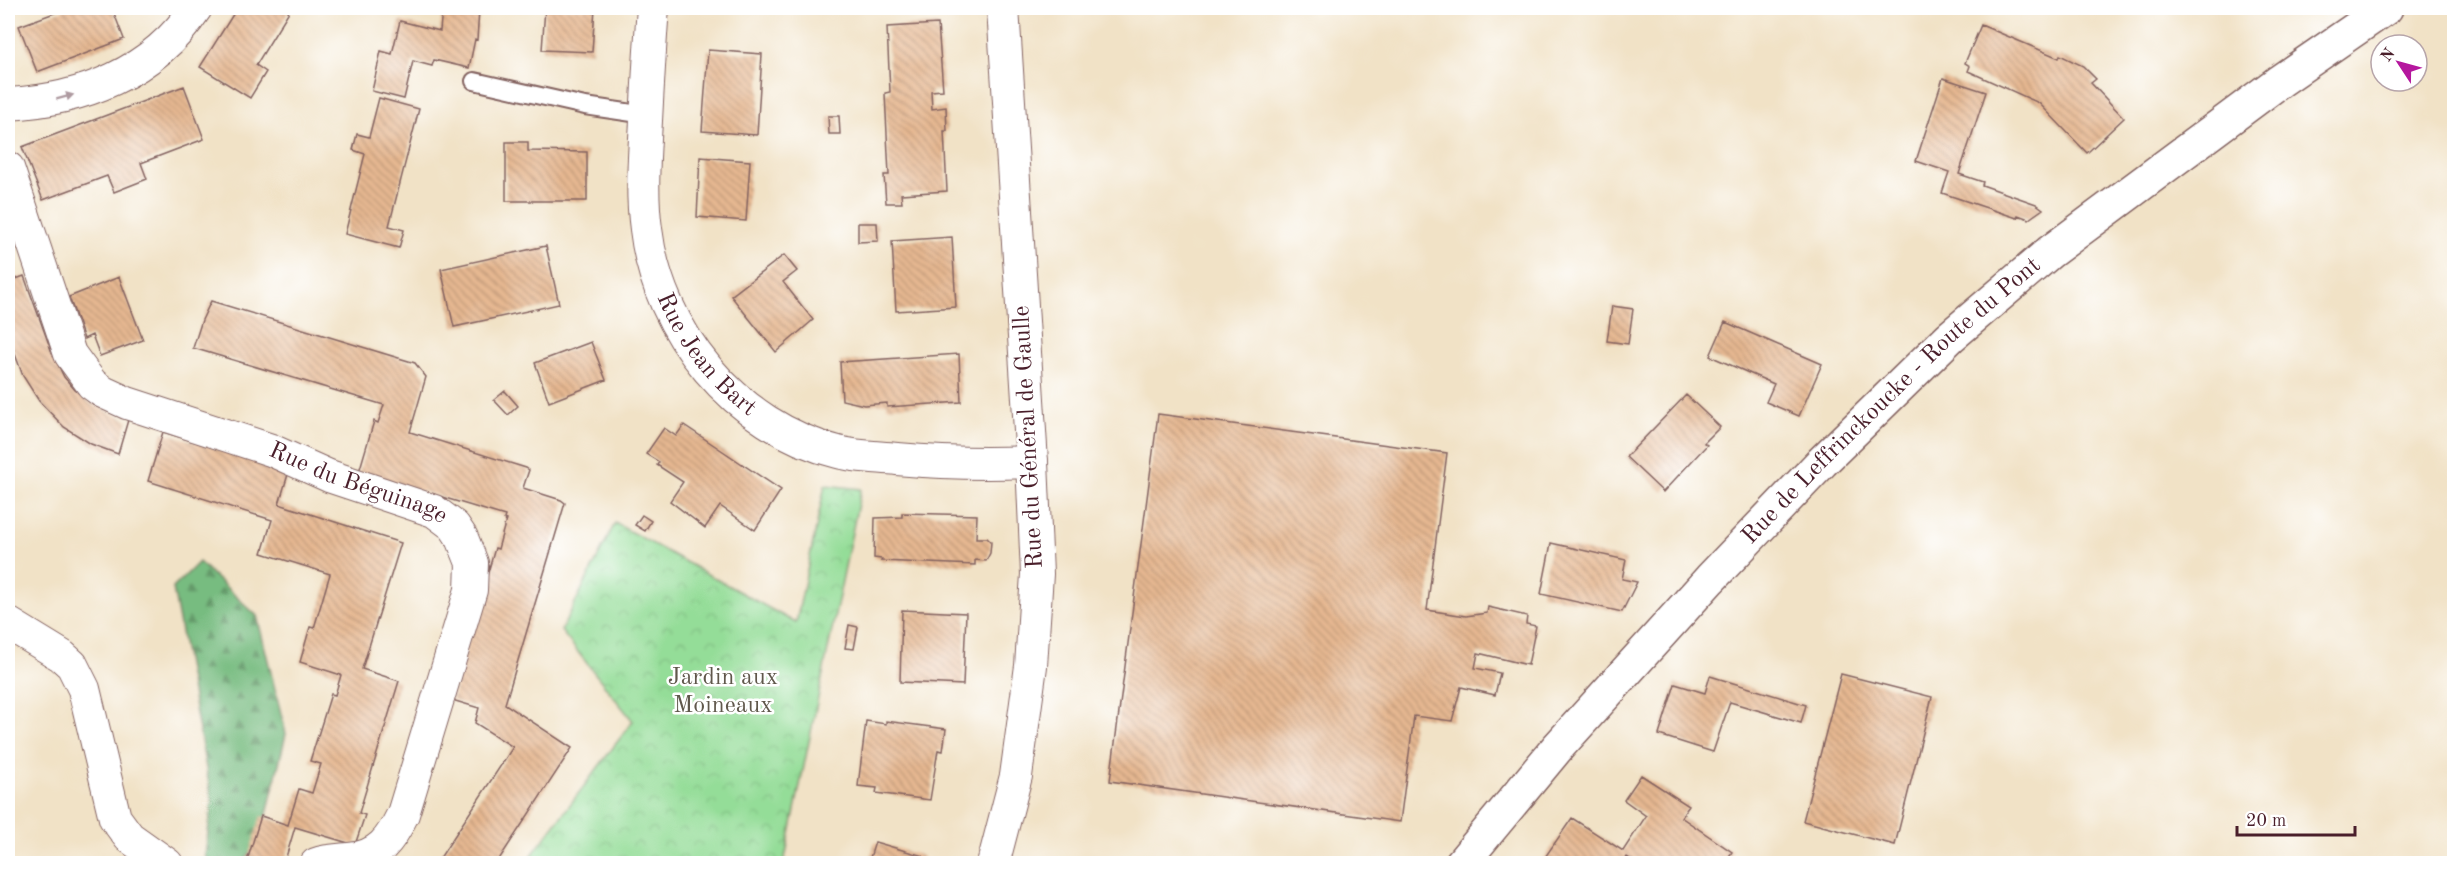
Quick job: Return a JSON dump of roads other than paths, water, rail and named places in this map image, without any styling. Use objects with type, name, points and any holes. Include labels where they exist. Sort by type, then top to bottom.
[{"type":"main road","name":"Rue de Leffrinckoucke - Route du Pont","points":[[1461,864],[1558,747],[1710,579],[1822,462],[1950,337],[2000,292],[2058,245],[2280,81],[2386,8]]},
{"type":"street","points":[[8,104],[50,101],[93,89],[111,80],[164,45],[196,8]]},
{"type":"street","name":"Rue Jean Bart","points":[[653,8],[646,115],[644,207],[646,231],[665,302],[687,343],[701,363],[735,396],[785,431],[839,453],[959,464],[1032,462]]},
{"type":"street","name":"Rue du Général de Gaulle","points":[[993,864],[1016,776],[1031,666],[1037,574],[1003,8]]},
{"type":"street","name":"Rue du Béguinage","points":[[8,168],[70,354],[92,384],[127,403],[270,450],[344,482],[421,505],[434,511],[454,526],[468,550],[472,563],[471,590],[403,814],[395,831],[389,842],[366,856],[316,864]]},
{"type":"street","points":[[8,623],[62,656],[75,670],[84,689],[115,818],[129,837],[164,861]]},
{"type":"lane","points":[[474,81],[585,106],[646,115]]},
{"type":"park label","name":"Jardin aux Moineaux","points":[[723,692]]}]
